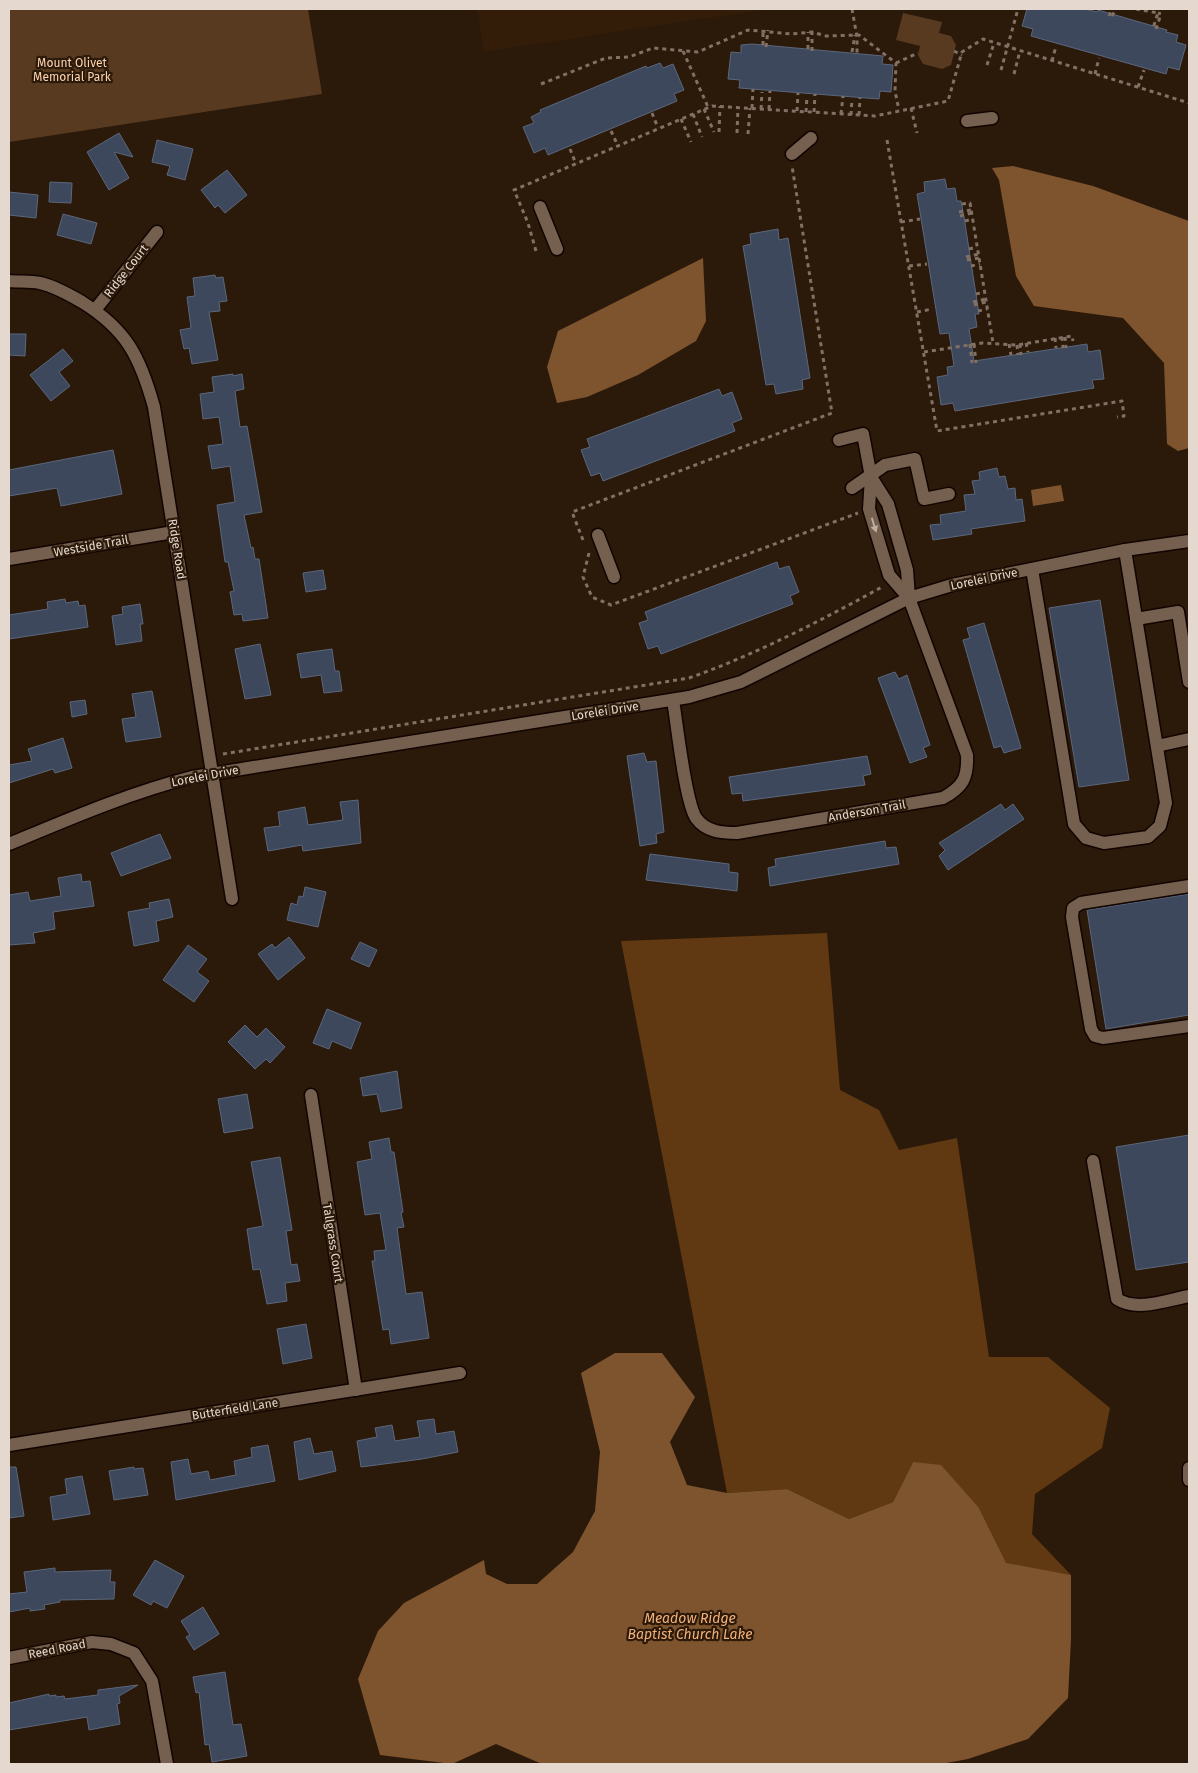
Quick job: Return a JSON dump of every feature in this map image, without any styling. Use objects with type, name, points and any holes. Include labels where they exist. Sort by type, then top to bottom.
[{"type":"street","points":[[967,121],[992,118]]},
{"type":"street","points":[[792,154],[811,138]]},
{"type":"street","points":[[540,207],[557,249]]},
{"type":"street","name":"Ridge Court","points":[[96,310],[156,232]]},
{"type":"street","name":"Ridge Road","points":[[9,281],[40,283],[73,297],[96,310],[124,335],[144,372],[154,407],[232,899]]},
{"type":"street","points":[[839,440],[863,434],[871,477],[868,509],[890,575],[908,598]]},
{"type":"street","points":[[852,488],[885,466],[915,459],[924,499],[949,494]]},
{"type":"street","points":[[871,477],[888,504],[908,570],[908,598]]},
{"type":"street","name":"Westside Trail","points":[[9,560],[174,532]]},
{"type":"street","points":[[598,535],[614,577]]},
{"type":"street","name":"Lorelei Drive","points":[[9,844],[152,787],[213,774],[673,700],[741,682],[908,598],[952,585],[1125,550],[1189,540]]},
{"type":"street","points":[[1032,569],[1074,824],[1086,838],[1104,843],[1148,837],[1160,826],[1166,803],[1125,550]]},
{"type":"street","name":"Anderson Trail","points":[[673,700],[689,797],[696,818],[716,832],[737,833],[943,798],[956,791],[963,783],[968,768],[968,755],[908,598]]},
{"type":"street","points":[[1136,619],[1178,612],[1189,682]]},
{"type":"street","points":[[1157,746],[1189,739]]},
{"type":"street","points":[[1189,886],[1081,903],[1073,908],[1072,917],[1091,1029],[1095,1036],[1104,1038],[1189,1026]]},
{"type":"street","name":"Tallgrass Court","points":[[311,1095],[356,1390]]},
{"type":"street","points":[[1093,1161],[1117,1299],[1125,1304],[1139,1305],[1189,1296]]},
{"type":"street","name":"Butterfield Lane","points":[[9,1445],[460,1373]]},
{"type":"street","points":[[1189,1468],[1189,1480]]},
{"type":"street","name":"Reed Road","points":[[9,1658],[92,1642],[111,1644],[134,1653],[152,1680],[166,1764]]},
{"type":"path","points":[[852,9],[857,54]]},
{"type":"path","points":[[1000,70],[1018,9]]},
{"type":"path","points":[[1112,9],[1111,16],[1116,9]]},
{"type":"path","points":[[1136,9],[1158,13],[1154,29]]},
{"type":"path","points":[[541,84],[606,58],[629,56],[653,48],[698,52],[748,30],[766,30],[792,34],[810,32],[826,36],[856,35],[896,63]]},
{"type":"path","points":[[764,46],[766,30]]},
{"type":"path","points":[[810,32],[810,50]]},
{"type":"path","points":[[852,52],[856,35]]},
{"type":"path","points":[[536,251],[528,223],[514,190],[706,108],[720,106],[875,116],[948,101],[962,52],[983,39],[1189,103]]},
{"type":"path","points":[[987,65],[994,43]]},
{"type":"path","points":[[1052,60],[1056,46]]},
{"type":"path","points":[[683,51],[714,132]]},
{"type":"path","points":[[1014,74],[1020,51]]},
{"type":"path","points":[[954,52],[962,54]]},
{"type":"path","points":[[896,63],[918,53]]},
{"type":"path","points":[[1095,74],[1099,58]]},
{"type":"path","points":[[896,63],[895,91],[899,110]]},
{"type":"path","points":[[1138,87],[1144,70]]},
{"type":"path","points":[[748,134],[753,90]]},
{"type":"path","points":[[769,109],[770,91]]},
{"type":"path","points":[[760,109],[762,92]]},
{"type":"path","points":[[797,111],[798,93]]},
{"type":"path","points":[[814,112],[816,94]]},
{"type":"path","points":[[806,112],[807,96]]},
{"type":"path","points":[[841,114],[843,96]]},
{"type":"path","points":[[859,115],[860,98]]},
{"type":"path","points":[[851,115],[852,99]]},
{"type":"path","points":[[719,132],[720,106]]},
{"type":"path","points":[[737,133],[738,107]]},
{"type":"path","points":[[911,108],[917,133]]},
{"type":"path","points":[[652,113],[658,128]]},
{"type":"path","points":[[693,114],[702,137]]},
{"type":"path","points":[[681,119],[691,142]]},
{"type":"path","points":[[611,131],[618,146]]},
{"type":"path","points":[[887,140],[937,431],[1122,401],[1124,416],[1117,417]]},
{"type":"path","points":[[570,149],[576,164]]},
{"type":"path","points":[[792,154],[793,177],[832,413],[572,512],[590,555],[583,578],[592,597],[612,605],[868,509]]},
{"type":"path","points":[[962,204],[970,203],[993,343]]},
{"type":"path","points":[[959,214],[972,212]]},
{"type":"path","points":[[901,222],[920,219]]},
{"type":"path","points":[[965,221],[973,219]]},
{"type":"path","points":[[968,249],[977,247]]},
{"type":"path","points":[[966,258],[979,256]]},
{"type":"path","points":[[909,266],[927,264]]},
{"type":"path","points":[[971,266],[980,264]]},
{"type":"path","points":[[976,294],[985,292]]},
{"type":"path","points":[[974,303],[986,301]]},
{"type":"path","points":[[917,312],[932,309]]},
{"type":"path","points":[[978,310],[987,309]]},
{"type":"path","points":[[924,352],[972,344],[1018,344],[1072,336],[1073,341]]},
{"type":"path","points":[[1064,337],[1064,348]]},
{"type":"path","points":[[1056,338],[1056,348]]},
{"type":"path","points":[[1026,343],[1028,352]]},
{"type":"path","points":[[972,344],[974,363]]},
{"type":"path","points":[[1009,344],[1011,355]]},
{"type":"path","points":[[1018,344],[1019,355]]},
{"type":"path","points":[[220,755],[690,678],[738,661],[781,641],[886,585]]},
{"type":"shaded area","points":[[477,9],[767,9],[484,52]]},
{"type":"shaded area","points":[[827,933],[840,1090],[879,1110],[899,1150],[957,1138],[989,1357],[1048,1357],[1110,1408],[1102,1448],[1035,1494],[1032,1534],[1071,1575],[1006,1564],[979,1508],[913,1462],[893,1502],[849,1519],[787,1489],[727,1493],[621,941]]},
{"type":"green space","name":"Mount Olivet Memorial Park","points":[[9,9],[308,9],[322,94],[9,142]]},
{"type":"green space","points":[[903,13],[942,22],[939,33],[951,36],[956,45],[951,65],[942,69],[923,64],[918,55],[920,46],[896,40]]},
{"type":"water","points":[[1013,166],[1093,186],[1189,221],[1189,448],[1178,451],[1167,444],[1164,363],[1123,318],[1034,306],[1016,276],[999,180],[992,168]]},
{"type":"water","points":[[703,258],[706,321],[696,341],[638,375],[587,397],[557,403],[547,367],[558,331]]},
{"type":"water","points":[[1061,485],[1064,501],[1033,506],[1031,490]]},
{"type":"water","name":"Meadow Ridge Baptist Church Lake","points":[[615,1353],[662,1353],[695,1397],[670,1442],[687,1485],[727,1493],[787,1489],[849,1519],[893,1502],[913,1462],[941,1465],[979,1508],[1006,1563],[1071,1575],[1071,1639],[1068,1698],[1028,1739],[968,1759],[941,1764],[542,1764],[496,1744],[452,1764],[380,1755],[358,1679],[378,1631],[404,1603],[484,1560],[486,1574],[507,1584],[537,1584],[573,1552],[595,1511],[600,1452],[581,1373]]},
{"type":"building","points":[[1027,9],[1085,9],[1097,12],[1098,10],[1167,30],[1166,32],[1178,35],[1176,42],[1186,45],[1179,70],[1168,67],[1166,74],[1031,36],[1033,29],[1022,26]]},
{"type":"building","points":[[752,44],[883,56],[882,64],[893,65],[891,92],[880,91],[879,99],[739,88],[740,80],[728,79],[731,52],[741,53],[741,45]]},
{"type":"building","points":[[660,63],[663,68],[673,64],[684,90],[674,94],[677,101],[548,155],[545,148],[534,153],[523,127],[534,123],[531,117],[541,112],[540,110],[646,66],[647,68]]},
{"type":"building","points":[[119,133],[133,157],[114,152],[129,178],[109,190],[87,152]]},
{"type":"building","points":[[157,140],[193,149],[185,180],[167,175],[170,166],[152,162]]},
{"type":"building","points":[[227,170],[247,195],[225,213],[218,205],[215,208],[201,190]]},
{"type":"building","points":[[945,179],[947,189],[955,188],[957,201],[961,201],[964,217],[979,314],[975,314],[977,327],[969,329],[974,361],[1087,344],[1088,352],[1100,350],[1104,379],[1092,380],[1094,388],[955,411],[953,403],[941,405],[937,377],[948,375],[947,367],[954,366],[949,333],[940,334],[917,194],[925,192],[924,182]]},
{"type":"building","points":[[50,182],[72,183],[71,203],[49,202]]},
{"type":"building","points":[[9,192],[38,195],[36,218],[9,215]]},
{"type":"building","points":[[63,214],[97,223],[91,244],[57,235]]},
{"type":"building","points":[[778,229],[779,240],[788,238],[810,378],[802,380],[803,389],[776,394],[774,384],[766,385],[743,246],[751,244],[750,234]]},
{"type":"building","points":[[215,275],[216,278],[223,277],[227,301],[219,302],[220,311],[209,312],[218,360],[192,364],[189,348],[184,349],[180,330],[191,328],[187,297],[195,296],[193,278]]},
{"type":"building","points":[[9,334],[26,334],[25,356],[9,355]]},
{"type":"building","points":[[63,349],[73,361],[59,372],[70,386],[51,401],[30,375]]},
{"type":"building","points":[[233,374],[233,376],[242,374],[244,389],[235,391],[240,427],[247,426],[262,512],[244,515],[251,548],[253,547],[255,559],[259,559],[268,618],[243,621],[242,614],[234,615],[230,592],[234,591],[228,562],[225,562],[217,505],[235,502],[230,466],[212,469],[208,446],[223,444],[219,417],[203,419],[200,394],[214,392],[212,377]]},
{"type":"building","points":[[719,389],[722,396],[732,392],[742,419],[732,423],[735,431],[603,481],[600,473],[591,476],[581,450],[590,447],[587,439]]},
{"type":"building","points":[[113,450],[122,494],[61,506],[57,488],[9,496],[9,470]]},
{"type":"building","points":[[997,468],[999,477],[1005,476],[1008,489],[1015,488],[1016,500],[1022,499],[1025,521],[971,529],[972,534],[933,540],[930,525],[941,524],[940,515],[966,511],[964,495],[975,494],[972,481],[980,480],[979,472]]},
{"type":"building","points":[[777,562],[779,569],[789,566],[799,592],[790,596],[793,604],[661,654],[658,646],[648,649],[639,623],[648,620],[645,612]]},
{"type":"building","points":[[323,570],[326,589],[306,592],[303,573]]},
{"type":"building","points":[[65,599],[66,603],[78,601],[79,606],[85,605],[88,627],[9,639],[9,615],[48,609],[47,602]]},
{"type":"building","points":[[1100,600],[1129,780],[1079,787],[1049,608]]},
{"type":"building","points":[[140,604],[143,624],[140,624],[142,641],[116,645],[112,616],[123,614],[122,607]]},
{"type":"building","points":[[984,623],[1021,748],[1004,753],[1001,746],[994,748],[963,640],[970,638],[967,628]]},
{"type":"building","points":[[260,644],[271,695],[245,699],[235,649]]},
{"type":"building","points":[[332,649],[335,671],[339,671],[342,691],[324,693],[321,675],[301,678],[297,654]]},
{"type":"building","points":[[895,672],[899,679],[907,675],[930,745],[923,748],[927,757],[910,763],[878,678]]},
{"type":"building","points":[[152,691],[161,737],[126,742],[122,719],[136,717],[132,694]]},
{"type":"building","points":[[85,700],[87,714],[72,717],[70,702]]},
{"type":"building","points":[[63,738],[72,768],[55,773],[53,769],[9,783],[9,765],[32,761],[28,749]]},
{"type":"building","points":[[644,753],[647,762],[656,761],[664,832],[656,834],[657,843],[640,846],[627,756]]},
{"type":"building","points":[[867,756],[871,774],[863,776],[865,785],[743,801],[742,793],[732,794],[729,777]]},
{"type":"building","points":[[358,800],[361,843],[303,851],[302,845],[268,851],[264,828],[280,826],[278,812],[305,807],[308,825],[343,820],[340,802]]},
{"type":"building","points":[[1001,804],[1005,810],[1013,804],[1024,819],[948,870],[939,856],[945,850],[939,843]]},
{"type":"building","points":[[160,834],[171,858],[121,876],[111,853]]},
{"type":"building","points":[[885,841],[886,848],[896,847],[899,864],[770,886],[768,868],[776,866],[775,859]]},
{"type":"building","points":[[650,854],[729,864],[729,872],[738,873],[737,891],[646,880]]},
{"type":"building","points":[[81,874],[82,882],[90,881],[94,906],[53,912],[55,929],[33,933],[35,943],[9,945],[9,895],[28,892],[30,901],[61,896],[58,878]]},
{"type":"building","points":[[305,887],[326,892],[318,927],[287,920],[291,903],[297,905],[299,896],[303,897]]},
{"type":"building","points":[[1189,894],[1189,1015],[1106,1029],[1087,910]]},
{"type":"building","points":[[169,899],[173,917],[156,921],[159,941],[134,946],[128,912],[150,908],[149,903]]},
{"type":"building","points":[[289,937],[305,958],[278,980],[258,954],[272,944],[275,948]]},
{"type":"building","points":[[360,942],[377,950],[369,967],[351,959]]},
{"type":"building","points":[[188,945],[207,959],[197,972],[209,981],[194,1002],[163,980]]},
{"type":"building","points":[[327,1009],[361,1023],[351,1049],[332,1041],[329,1049],[313,1043]]},
{"type":"building","points":[[245,1025],[257,1037],[266,1028],[285,1047],[270,1063],[266,1059],[255,1069],[228,1042]]},
{"type":"building","points":[[397,1071],[402,1108],[381,1112],[377,1094],[363,1096],[360,1078]]},
{"type":"building","points":[[247,1094],[253,1128],[224,1133],[218,1099]]},
{"type":"building","points":[[1189,1135],[1189,1262],[1136,1270],[1116,1147]]},
{"type":"building","points":[[389,1138],[391,1152],[394,1152],[403,1212],[401,1213],[404,1227],[397,1228],[406,1294],[422,1292],[429,1338],[391,1344],[389,1329],[383,1330],[372,1261],[375,1261],[374,1251],[386,1250],[380,1213],[365,1215],[357,1162],[372,1159],[369,1142]]},
{"type":"building","points":[[280,1157],[292,1230],[286,1231],[291,1265],[297,1264],[300,1281],[285,1283],[287,1301],[267,1304],[260,1269],[253,1270],[247,1229],[263,1226],[251,1162]]},
{"type":"building","points":[[306,1324],[312,1358],[283,1364],[277,1329]]},
{"type":"building","points":[[434,1419],[436,1434],[454,1431],[458,1452],[361,1467],[357,1441],[377,1437],[375,1428],[392,1425],[395,1441],[420,1437],[417,1421]]},
{"type":"building","points":[[310,1438],[314,1454],[332,1451],[336,1471],[299,1480],[294,1442]]},
{"type":"building","points":[[268,1445],[275,1481],[176,1500],[171,1462],[188,1459],[191,1474],[208,1471],[210,1480],[236,1475],[234,1461],[252,1457],[251,1448]]},
{"type":"building","points":[[9,1467],[16,1467],[24,1516],[9,1518]]},
{"type":"building","points":[[134,1467],[134,1469],[143,1468],[148,1495],[114,1500],[109,1471]]},
{"type":"building","points":[[82,1476],[90,1514],[53,1520],[50,1497],[67,1494],[65,1479]]},
{"type":"building","points":[[155,1560],[184,1576],[167,1608],[153,1601],[151,1605],[133,1595]]},
{"type":"building","points":[[55,1568],[55,1572],[111,1570],[110,1582],[115,1582],[114,1599],[60,1600],[60,1602],[44,1605],[45,1609],[30,1611],[30,1608],[9,1612],[9,1594],[27,1592],[24,1572]]},
{"type":"building","points":[[203,1607],[219,1634],[194,1650],[186,1637],[190,1635],[181,1621]]},
{"type":"building","points":[[225,1672],[233,1725],[241,1724],[247,1756],[212,1762],[209,1744],[205,1745],[199,1692],[196,1693],[193,1677]]},
{"type":"building","points":[[138,1685],[119,1696],[120,1703],[117,1704],[120,1724],[89,1730],[87,1717],[9,1730],[9,1703],[49,1694],[49,1696],[56,1695],[56,1697],[64,1696],[65,1699],[98,1695],[98,1690]]}]
